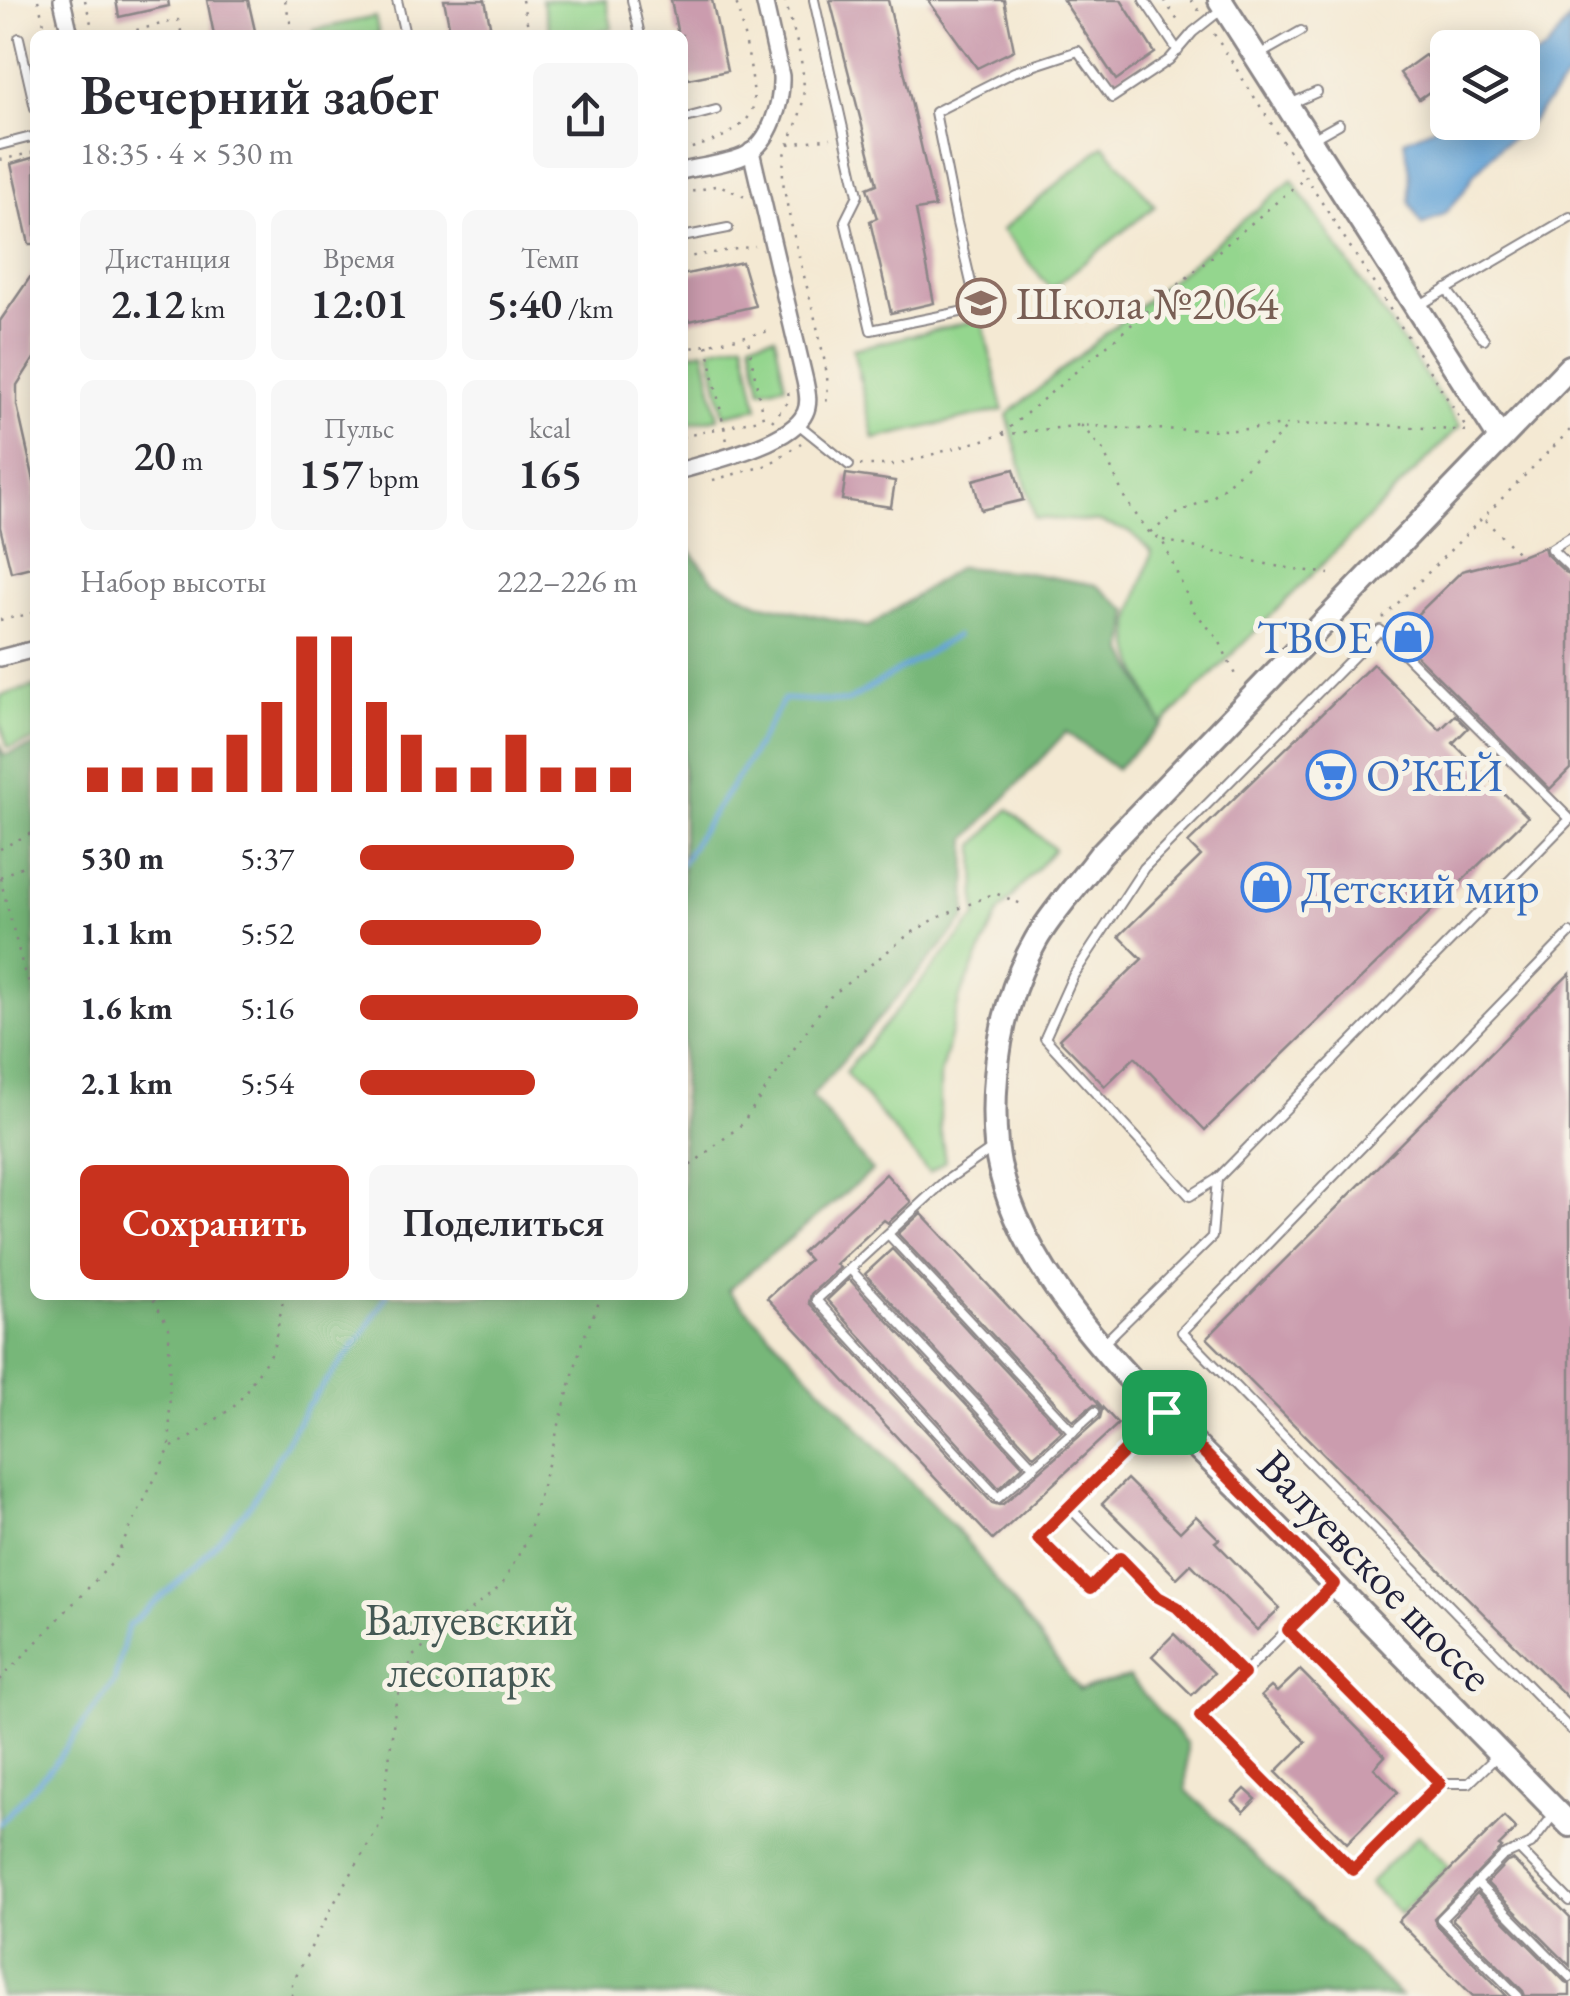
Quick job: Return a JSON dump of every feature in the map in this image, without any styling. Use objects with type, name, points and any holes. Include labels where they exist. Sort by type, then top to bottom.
[{"type":"main road","points":[[1217,10],[1256,57],[1500,438]]},
{"type":"main road","name":"Валуевское шоссе","points":[[1563,1819],[1164,1412],[1061,1298],[1026,1236],[1004,1178],[996,1145],[995,1095],[1001,1037],[1014,988],[1037,938],[1100,856],[1570,367]]},
{"type":"street","points":[[62,0],[69,30]]},
{"type":"street","points":[[688,169],[745,155],[773,121],[782,88],[764,0]]},
{"type":"street","points":[[688,468],[769,442],[798,424],[808,400],[751,151]]},
{"type":"street","points":[[0,658],[30,650]]},
{"type":"lane","points":[[397,0],[404,30]]},
{"type":"lane","points":[[632,0],[639,30]]},
{"type":"lane","points":[[814,0],[858,195],[845,222],[871,330],[966,311],[975,300],[935,112],[1014,72],[1078,51],[1112,98],[1168,60],[1217,10]]},
{"type":"lane","points":[[1144,0],[1178,50]]},
{"type":"lane","points":[[1256,57],[1301,31]]},
{"type":"lane","points":[[19,38],[30,86]]},
{"type":"lane","points":[[1287,106],[1317,92]]},
{"type":"lane","points":[[688,117],[716,110]]},
{"type":"lane","points":[[1310,140],[1339,124]]},
{"type":"lane","points":[[0,145],[30,137]]},
{"type":"lane","points":[[1416,307],[1570,217]]},
{"type":"lane","points":[[688,236],[728,228]]},
{"type":"lane","points":[[1446,289],[1484,339]]},
{"type":"lane","points":[[798,424],[849,464]]},
{"type":"lane","points":[[1570,537],[1551,548],[1570,566]]},
{"type":"lane","points":[[1380,630],[1570,819],[1217,1179],[1190,1196],[1046,1038],[1073,976],[1144,868],[1380,630]]},
{"type":"lane","points":[[1570,932],[1182,1332],[1570,1730]]},
{"type":"lane","points":[[996,1145],[944,1182],[816,1300],[998,1498],[1096,1412]]},
{"type":"lane","points":[[1101,1346],[1212,1238],[1217,1179]]},
{"type":"lane","points":[[888,1234],[1073,1432]]},
{"type":"lane","points":[[850,1269],[1034,1466]]},
{"type":"lane","points":[[1120,1558],[1090,1589],[1038,1538],[1164,1412]]},
{"type":"lane","points":[[1069,1507],[1158,1597],[1177,1607],[1244,1674]]},
{"type":"lane","points":[[1334,1584],[1200,1716],[1353,1870],[1440,1783],[1469,1783],[1499,1754]]},
{"type":"lane","points":[[1288,1630],[1440,1783]]},
{"type":"lane","points":[[1518,1996],[1441,1919],[1503,1856],[1530,1844],[1563,1819]]},
{"type":"lane","points":[[1519,1849],[1570,1901]]},
{"type":"lane","points":[[1477,1883],[1570,1977]]},
{"type":"path","points":[[38,0],[46,30]]},
{"type":"path","points":[[86,0],[93,30]]},
{"type":"path","points":[[285,0],[292,30]]},
{"type":"path","points":[[522,0],[529,30]]},
{"type":"path","points":[[688,149],[728,135],[750,114],[755,97],[736,0]]},
{"type":"path","points":[[1164,0],[1189,37]]},
{"type":"path","points":[[849,464],[895,465],[1001,435],[1080,425],[1236,430],[1354,423],[1468,432],[1305,178],[1217,10],[1191,0]]},
{"type":"path","points":[[137,30],[178,20],[181,30]]},
{"type":"path","points":[[788,144],[845,136]]},
{"type":"path","points":[[0,160],[30,153]]},
{"type":"path","points":[[1001,435],[1305,178]]},
{"type":"path","points":[[688,193],[719,185],[744,196]]},
{"type":"path","points":[[688,257],[756,246]]},
{"type":"path","points":[[688,349],[775,330]]},
{"type":"path","points":[[688,436],[763,418],[747,335]]},
{"type":"path","points":[[707,345],[728,441]]},
{"type":"path","points":[[769,442],[787,403],[788,383]]},
{"type":"path","points":[[1080,425],[1104,450],[1126,501],[1149,532],[1162,540],[1329,574]]},
{"type":"path","points":[[1149,532],[1213,496],[1290,425]]},
{"type":"path","points":[[719,444],[738,438]]},
{"type":"path","points":[[1484,519],[1521,556]]},
{"type":"path","points":[[1162,540],[1194,611],[1219,640],[1234,674]]},
{"type":"path","points":[[0,610],[1,620],[30,614]]},
{"type":"path","points":[[0,849],[30,833]]},
{"type":"path","points":[[30,863],[0,878],[30,985]]},
{"type":"path","points":[[688,1167],[741,1125],[830,996],[873,962],[935,919],[995,893],[1024,904]]},
{"type":"path","points":[[0,1680],[114,1562],[170,1448],[169,1328],[154,1300]]},
{"type":"path","points":[[170,1448],[236,1404],[273,1352],[283,1300]]},
{"type":"path","points":[[292,1996],[292,1984],[382,1821],[396,1701],[414,1656],[501,1586],[527,1540],[582,1342],[600,1300]]},
{"type":"green space","points":[[542,0],[606,0],[612,28],[550,30]]},
{"type":"green space","points":[[375,17],[378,30],[314,30]]},
{"type":"green space","points":[[1104,145],[1155,206],[1051,289],[1002,230]]},
{"type":"green space","points":[[1292,180],[1460,426],[1162,725],[1137,669],[1130,636],[1135,604],[1152,552],[1130,532],[1099,522],[1035,518],[1007,415]]},
{"type":"green space","points":[[982,319],[1003,410],[874,439],[853,349]]},
{"type":"green space","points":[[775,336],[785,385],[761,390],[751,341]]},
{"type":"green space","points":[[744,341],[758,408],[724,415],[710,349]]},
{"type":"green space","points":[[704,350],[718,418],[688,424],[688,354]]},
{"type":"green space","name":"Валуевский лесопарк","points":[[688,548],[714,581],[759,603],[868,627],[959,567],[1022,572],[1096,585],[1129,611],[1125,651],[1162,725],[1116,769],[1066,732],[967,839],[966,918],[812,1096],[872,1171],[728,1290],[964,1538],[1079,1690],[1129,1677],[1187,1744],[1186,1790],[1401,1996],[0,1996],[0,743],[4,755],[30,747],[30,1300],[688,1300]]},
{"type":"green space","points":[[30,687],[30,741],[8,748],[0,722],[0,696]]},
{"type":"green space","points":[[1009,809],[1054,849],[999,912],[960,997],[940,1076],[945,1161],[929,1173],[845,1072],[976,917],[975,845]]},
{"type":"green space","points":[[1418,1835],[1449,1866],[1400,1914],[1369,1883]]},
{"type":"water","points":[[1570,19],[1570,75],[1540,111],[1540,54]]},
{"type":"water","points":[[1430,129],[1430,140],[1510,140],[1474,174],[1444,214],[1422,225],[1410,203],[1410,171],[1404,140]]},
{"type":"building","points":[[116,0],[168,0],[169,6],[119,17]]},
{"type":"building","points":[[207,0],[248,0],[255,30],[213,30]]},
{"type":"building","points":[[444,0],[485,0],[491,30],[450,30]]},
{"type":"building","points":[[671,0],[712,0],[727,71],[688,79],[688,30],[677,30]]},
{"type":"building","points":[[830,0],[888,0],[935,207],[916,210],[934,303],[891,313],[870,221],[877,218],[867,188],[877,184]]},
{"type":"building","points":[[928,0],[1004,0],[1014,50],[977,68]]},
{"type":"building","points":[[1063,0],[1121,0],[1155,53],[1116,80]]},
{"type":"building","points":[[1425,55],[1430,62],[1430,91],[1419,99],[1400,73]]},
{"type":"building","points":[[30,158],[30,244],[29,244],[11,164]]},
{"type":"building","points":[[742,262],[755,306],[690,321],[688,274]]},
{"type":"building","points":[[30,277],[30,365],[17,385],[17,405],[30,463],[30,567],[11,572],[0,527],[0,321]]},
{"type":"building","points":[[1014,469],[1023,500],[981,510],[973,480]]},
{"type":"building","points":[[846,474],[895,481],[891,507],[842,500]]},
{"type":"building","points":[[1544,547],[1546,554],[1570,574],[1570,769],[1550,789],[1396,635],[1462,571]]},
{"type":"building","points":[[1373,664],[1440,730],[1455,715],[1468,728],[1453,743],[1528,817],[1205,1130],[1135,1057],[1105,1086],[1059,1039],[1142,959],[1119,936],[1201,856],[1188,843]]},
{"type":"building","points":[[1570,973],[1570,1700],[1207,1338]]},
{"type":"building","points":[[886,1174],[911,1202],[888,1223],[884,1220],[836,1264],[840,1268],[811,1294],[809,1303],[992,1503],[1003,1504],[1100,1418],[1102,1410],[1093,1405],[1073,1421],[898,1234],[921,1213],[1118,1424],[993,1540],[767,1298],[809,1260],[802,1252]]},
{"type":"building","points":[[892,1249],[1062,1431],[1034,1456],[865,1274]]},
{"type":"building","points":[[849,1279],[1023,1466],[999,1488],[827,1300]]},
{"type":"building","points":[[1127,1479],[1180,1532],[1196,1516],[1219,1539],[1215,1542],[1280,1608],[1257,1630],[1191,1564],[1177,1578],[1102,1504]]},
{"type":"building","points":[[1174,1634],[1214,1673],[1192,1695],[1152,1656]]},
{"type":"building","points":[[1300,1670],[1385,1756],[1374,1768],[1398,1792],[1347,1843],[1276,1772],[1306,1742],[1261,1696],[1271,1687],[1277,1692]]},
{"type":"building","points":[[1245,1789],[1256,1799],[1244,1812],[1233,1801]]},
{"type":"building","points":[[1504,1817],[1516,1829],[1434,1918],[1507,1996],[1473,1996],[1398,1921]]},
{"type":"building","points":[[1513,1860],[1570,1917],[1570,1966],[1487,1883]]},
{"type":"building","points":[[1477,1893],[1570,1984],[1570,1996],[1525,1996],[1452,1919]]},
{"type":"waterway","points":[[688,853],[784,699],[846,702],[956,636]]},
{"type":"waterway","points":[[0,1823],[55,1763],[114,1682],[128,1626],[195,1567],[251,1504],[307,1406],[360,1339],[384,1300]]},
{"type":"place","name":"Школа №2064","points":[[981,303]]},
{"type":"place","name":"ТВОЕ","points":[[1408,637]]},
{"type":"place","name":"О’КЕЙ","points":[[1331,775]]},
{"type":"place","name":"Детский мир","points":[[1266,887]]},
{"type":"route","points":[[1164,1412],[1334,1584],[1288,1630],[1440,1783],[1353,1870],[1200,1716],[1244,1674],[1177,1607],[1158,1597],[1120,1558],[1090,1589],[1038,1538],[1164,1412]]}]
